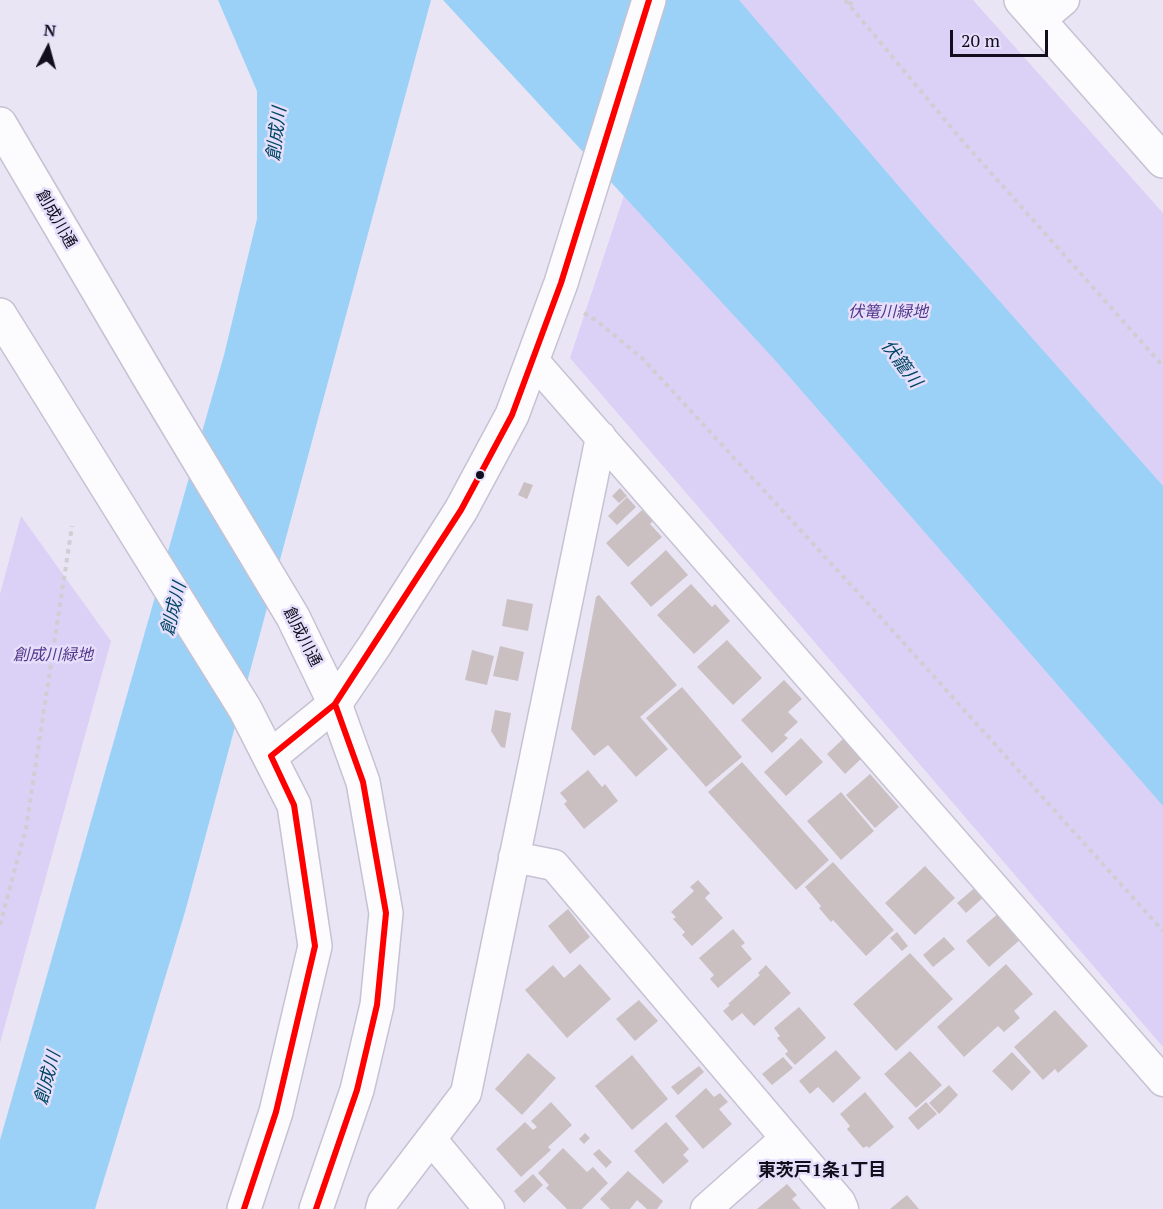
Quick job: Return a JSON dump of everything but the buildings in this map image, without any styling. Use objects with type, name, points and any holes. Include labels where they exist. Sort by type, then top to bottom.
[{"type":"main road","points":[[271,756],[335,704],[460,510],[513,414],[532,359],[569,296],[649,0]]},
{"type":"main road","points":[[1041,7],[1163,161]]},
{"type":"main road","name":"創成川通","points":[[0,124],[293,616],[335,704],[363,782],[386,913],[377,1005],[357,1090],[316,1209]]},
{"type":"main road","points":[[0,315],[244,709],[271,756],[294,805],[315,946],[276,1112],[244,1209]]},
{"type":"street","points":[[532,359],[1163,1081]]},
{"type":"street","points":[[381,1209],[383,1202],[466,1092],[601,437]]},
{"type":"street","points":[[514,857],[554,865],[840,1202],[843,1209]]},
{"type":"street","points":[[706,1209],[786,1138]]},
{"type":"street","points":[[431,1139],[489,1209]]},
{"type":"path","points":[[845,0],[960,138],[1163,366]]},
{"type":"path","points":[[849,5],[854,0]]},
{"type":"path","points":[[569,296],[643,359],[892,630],[1163,931]]},
{"type":"path","points":[[0,925],[26,828],[72,526]]},
{"type":"green space","name":"伏篭川緑地","points":[[689,0],[973,0],[1163,213],[1163,1047],[570,358]]},
{"type":"green space","name":"創成川緑地","points":[[21,516],[111,641],[0,1043],[0,594]]},
{"type":"water","name":"創成川","points":[[218,0],[431,0],[185,912],[95,1209],[0,1209],[0,1140],[224,355],[257,219],[257,91]]},
{"type":"water","name":"伏籠川","points":[[443,0],[739,0],[926,218],[1163,486],[1163,806],[774,359]]},
{"type":"transit line","points":[[244,1209],[276,1112],[315,946],[294,805],[271,756],[335,704],[461,510],[512,415],[561,283],[649,0]]},
{"type":"transit line","points":[[316,1209],[357,1090],[377,1005],[386,913],[363,782],[335,704]]},
{"type":"district","name":"東茨戸1条1丁目","points":[[822,1171]]}]
